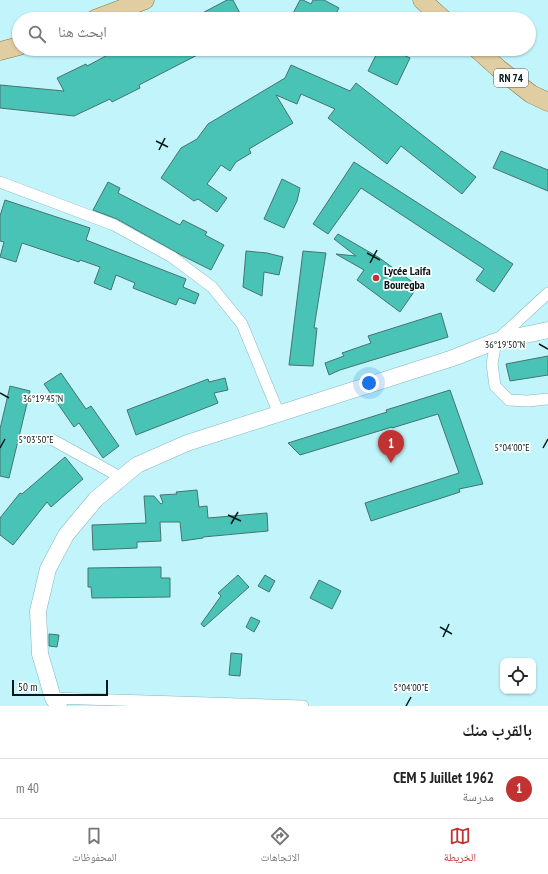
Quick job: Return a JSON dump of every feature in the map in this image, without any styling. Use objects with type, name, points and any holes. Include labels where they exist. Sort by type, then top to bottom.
[{"type":"main road","points":[[113,12],[145,0]]},
{"type":"main road","points":[[422,0],[435,12]]},
{"type":"main road","points":[[0,50],[12,47]]},
{"type":"main road","name":"RN 74","points":[[485,56],[531,94],[548,102]]},
{"type":"street","points":[[0,182],[114,225],[172,257],[212,287],[242,324],[279,414]]},
{"type":"street","points":[[548,293],[496,341],[492,364],[495,386],[509,400],[528,401],[548,399]]},
{"type":"street","points":[[303,706],[56,702],[40,654],[38,611],[48,569],[66,534],[96,500],[138,465],[187,442],[452,358],[496,341],[548,330]]},
{"type":"street","points":[[53,440],[122,478]]},
{"type":"building","points":[[227,0],[233,0],[239,12],[204,12]]},
{"type":"building","points":[[300,0],[311,4],[313,0],[324,0],[339,8],[337,12],[294,12]]},
{"type":"building","points":[[106,56],[195,56],[139,85],[140,88],[112,102],[110,99],[74,116],[0,108],[0,85],[64,91],[57,78],[86,64],[87,66]]},
{"type":"building","points":[[376,56],[406,56],[410,58],[397,85],[368,71]]},
{"type":"building","points":[[291,65],[350,91],[356,83],[476,177],[462,194],[401,146],[387,164],[328,118],[335,109],[301,94],[297,104],[276,95],[293,123],[249,149],[251,153],[236,162],[230,171],[221,165],[207,184],[227,198],[217,212],[198,199],[194,201],[161,178],[181,148],[197,139],[208,124],[285,78]]},
{"type":"building","points":[[501,151],[548,170],[548,191],[493,168]]},
{"type":"building","points":[[354,162],[513,264],[494,292],[476,280],[484,269],[361,188],[328,234],[313,224]]},
{"type":"building","points":[[282,179],[300,188],[297,201],[284,228],[264,219]]},
{"type":"building","points":[[108,182],[120,188],[118,193],[180,225],[183,220],[207,232],[205,235],[224,245],[211,270],[117,219],[93,210]]},
{"type":"building","points":[[5,200],[90,228],[86,240],[186,279],[183,287],[199,294],[195,304],[179,298],[176,305],[133,288],[135,283],[116,275],[111,290],[94,283],[100,267],[80,260],[79,262],[22,243],[16,262],[0,257],[4,242],[0,241],[0,216]]},
{"type":"building","points":[[338,234],[378,257],[418,286],[400,312],[357,280],[364,270],[336,254],[356,256],[334,239]]},
{"type":"building","points":[[246,251],[267,253],[283,257],[279,275],[264,272],[262,296],[243,287]]},
{"type":"building","points":[[303,251],[326,253],[314,328],[317,328],[313,366],[289,365]]},
{"type":"building","points":[[441,313],[448,337],[340,370],[329,375],[325,363],[344,356],[342,353],[371,343],[368,336]]},
{"type":"building","points":[[548,356],[548,375],[510,381],[506,364]]},
{"type":"building","points":[[61,373],[86,409],[91,406],[119,446],[103,458],[79,423],[74,427],[44,384]]},
{"type":"building","points":[[225,378],[228,390],[214,393],[218,403],[136,435],[127,410],[208,379],[209,382]]},
{"type":"building","points":[[10,386],[30,391],[9,478],[0,476],[0,429]]},
{"type":"building","points":[[450,390],[483,484],[459,489],[460,492],[371,521],[365,503],[459,473],[438,414],[300,455],[288,443],[387,412],[386,410]]},
{"type":"building","points":[[65,457],[83,479],[51,507],[47,502],[13,545],[0,535],[0,518],[20,493],[22,494]]},
{"type":"building","points":[[197,490],[199,507],[207,506],[208,518],[267,513],[268,531],[203,537],[182,541],[180,522],[160,522],[161,541],[137,542],[137,548],[93,550],[92,525],[146,523],[144,496],[154,496],[161,504],[163,503],[160,495],[177,494],[176,492]]},
{"type":"building","points":[[161,567],[161,578],[170,578],[170,597],[92,598],[91,587],[88,587],[88,568]]},
{"type":"building","points":[[238,575],[249,587],[204,627],[201,624],[221,596],[218,593]]},
{"type":"building","points":[[265,575],[275,581],[269,592],[258,586]]},
{"type":"building","points":[[319,580],[341,591],[332,609],[310,598]]},
{"type":"building","points":[[251,617],[260,621],[254,632],[246,627]]},
{"type":"building","points":[[49,634],[59,635],[57,647],[49,646]]},
{"type":"building","points":[[231,653],[242,654],[240,676],[229,675]]},
{"type":"place","name":"Lycée Laifa Bouregba","points":[[376,278]]},
{"type":"place","name":"CEM 5 Juillet 1962","points":[[391,463]]}]
